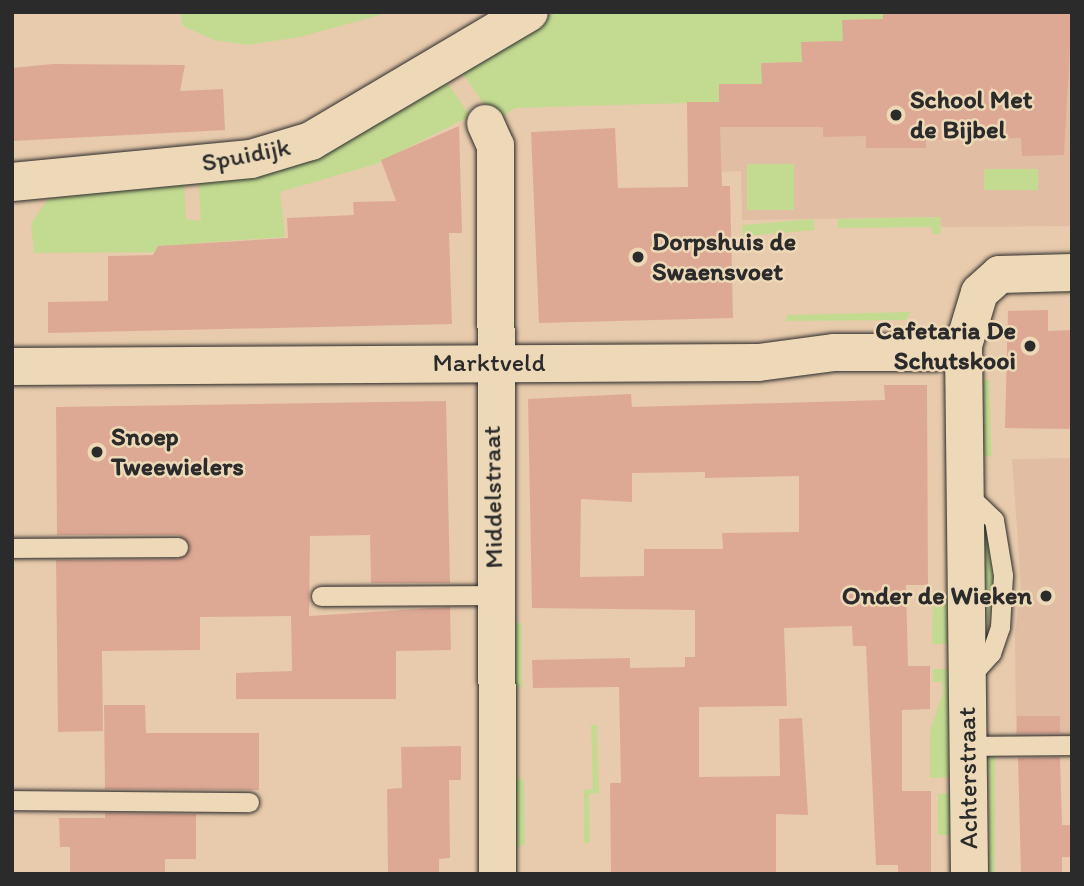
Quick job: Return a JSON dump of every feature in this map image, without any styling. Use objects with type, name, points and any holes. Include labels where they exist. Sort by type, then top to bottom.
[{"type":"street","name":"Spuidijk","points":[[12,182],[251,159],[311,141],[528,12]]},
{"type":"street","name":"Middelstraat","points":[[485,123],[495,145],[492,363],[497,874]]},
{"type":"street","name":"Achterstraat","points":[[969,874],[963,345],[970,312],[999,274],[1072,272]]},
{"type":"street","name":"Marktveld","points":[[12,366],[758,362],[834,352],[934,352],[963,345]]},
{"type":"lane","points":[[12,548],[178,547]]},
{"type":"lane","points":[[321,596],[494,595]]},
{"type":"lane","points":[[967,746],[1072,745]]},
{"type":"lane","points":[[12,800],[249,803]]},
{"type":"shaded area","name":"School Met de Bijbel","points":[[1072,12],[1072,226],[941,227],[940,217],[742,220],[741,171],[720,172],[719,84],[761,63],[801,62],[801,42],[842,20]]},
{"type":"shaded area","name":"Onder de Wieken","points":[[1072,458],[1072,736],[1016,736],[1015,634],[1021,586],[1012,459]]},
{"type":"green space","points":[[180,12],[391,12],[300,37],[248,45],[214,40],[183,26]]},
{"type":"green space","points":[[556,12],[883,12],[883,19],[843,20],[843,41],[802,42],[802,62],[761,63],[762,84],[719,84],[719,102],[516,108],[495,120],[460,70]]},
{"type":"green space","points":[[445,79],[470,116],[376,164],[280,192],[285,237],[199,243],[183,252],[34,253],[31,223],[48,199],[184,179],[186,219],[201,221],[198,179]]},
{"type":"green space","points":[[747,164],[794,164],[794,210],[747,210]]},
{"type":"green space","points":[[984,169],[1038,169],[1038,190],[984,190]]},
{"type":"green space","points":[[940,217],[941,234],[933,234],[931,227],[838,228],[838,219]]},
{"type":"green space","points":[[814,219],[815,230],[743,236],[742,225]]},
{"type":"green space","points":[[910,312],[906,320],[786,321],[787,315]]},
{"type":"green space","points":[[979,380],[989,380],[992,456],[982,456]]},
{"type":"green space","points":[[987,532],[994,582],[988,630],[982,535]]},
{"type":"green space","points":[[952,597],[948,644],[932,644],[933,598]]},
{"type":"green space","points":[[514,623],[522,623],[522,687],[514,687]]},
{"type":"green space","points":[[933,669],[954,669],[955,777],[930,778],[930,731],[943,693],[942,682],[933,682]]},
{"type":"green space","points":[[591,725],[597,725],[599,793],[589,794],[590,843],[584,843],[584,790],[593,789]]},
{"type":"green space","points":[[989,752],[995,752],[995,874],[989,874]]},
{"type":"green space","points":[[516,776],[524,781],[525,844],[516,848]]},
{"type":"green space","points":[[952,793],[957,835],[938,835],[938,794]]},
{"type":"building","points":[[883,12],[1072,12],[1064,155],[1022,156],[1021,138],[926,140],[926,148],[866,148],[866,136],[823,137],[823,127],[720,127],[722,186],[730,186],[733,318],[539,323],[531,132],[615,128],[618,188],[688,187],[687,102],[719,102],[719,84],[762,84],[761,63],[802,62],[801,42],[843,41],[842,20],[883,19]]},
{"type":"building","points":[[53,64],[185,65],[180,91],[223,89],[225,130],[12,141],[12,68]]},
{"type":"building","points":[[459,126],[462,233],[449,233],[452,324],[48,333],[48,302],[108,301],[108,256],[153,255],[158,246],[288,238],[287,218],[354,215],[353,202],[396,201],[381,160]]},
{"type":"building","points":[[1048,310],[1048,331],[1072,330],[1072,429],[1005,428],[1008,311]]},
{"type":"building","points":[[884,385],[927,385],[928,585],[906,585],[908,666],[930,666],[930,709],[902,710],[902,791],[931,791],[931,874],[898,874],[898,865],[876,865],[866,646],[853,646],[852,626],[784,628],[787,706],[699,707],[699,777],[780,776],[779,719],[802,718],[808,815],[776,814],[776,874],[611,874],[610,783],[621,783],[619,687],[533,688],[532,660],[630,658],[630,668],[685,667],[685,657],[695,657],[695,610],[532,608],[528,399],[631,394],[632,407],[885,400]],"holes":[[[705,472],[705,478],[799,476],[799,532],[722,533],[723,549],[644,549],[644,576],[580,577],[581,499],[632,502],[632,473]]]},
{"type":"building","points":[[446,401],[450,583],[371,583],[370,535],[310,536],[309,616],[450,607],[451,650],[396,651],[396,699],[236,699],[236,673],[292,671],[291,616],[200,617],[200,650],[102,651],[103,731],[58,732],[56,560],[178,559],[190,548],[178,535],[57,535],[56,407]]},
{"type":"building","points":[[104,705],[145,705],[146,733],[259,733],[259,790],[105,789]]},
{"type":"building","points":[[1017,716],[1060,716],[1060,733],[1017,733]]},
{"type":"building","points":[[461,746],[461,780],[449,780],[450,858],[439,859],[439,874],[388,874],[387,789],[402,788],[401,747]]},
{"type":"building","points":[[1060,757],[1062,825],[1071,825],[1071,857],[1062,857],[1062,874],[1021,874],[1018,758]]},
{"type":"building","points":[[105,813],[196,814],[196,859],[165,859],[165,874],[70,874],[70,847],[60,847],[59,818],[105,818]]},
{"type":"place","name":"School Met de Bijbel","points":[[896,115]]},
{"type":"place","name":"Dorpshuis de Swaensvoet","points":[[638,257]]},
{"type":"place","name":"Cafetaria De Schutskooi","points":[[1030,346]]},
{"type":"place","name":"Snoep Tweewielers","points":[[97,452]]},
{"type":"place","name":"Onder de Wieken","points":[[1046,596]]}]
